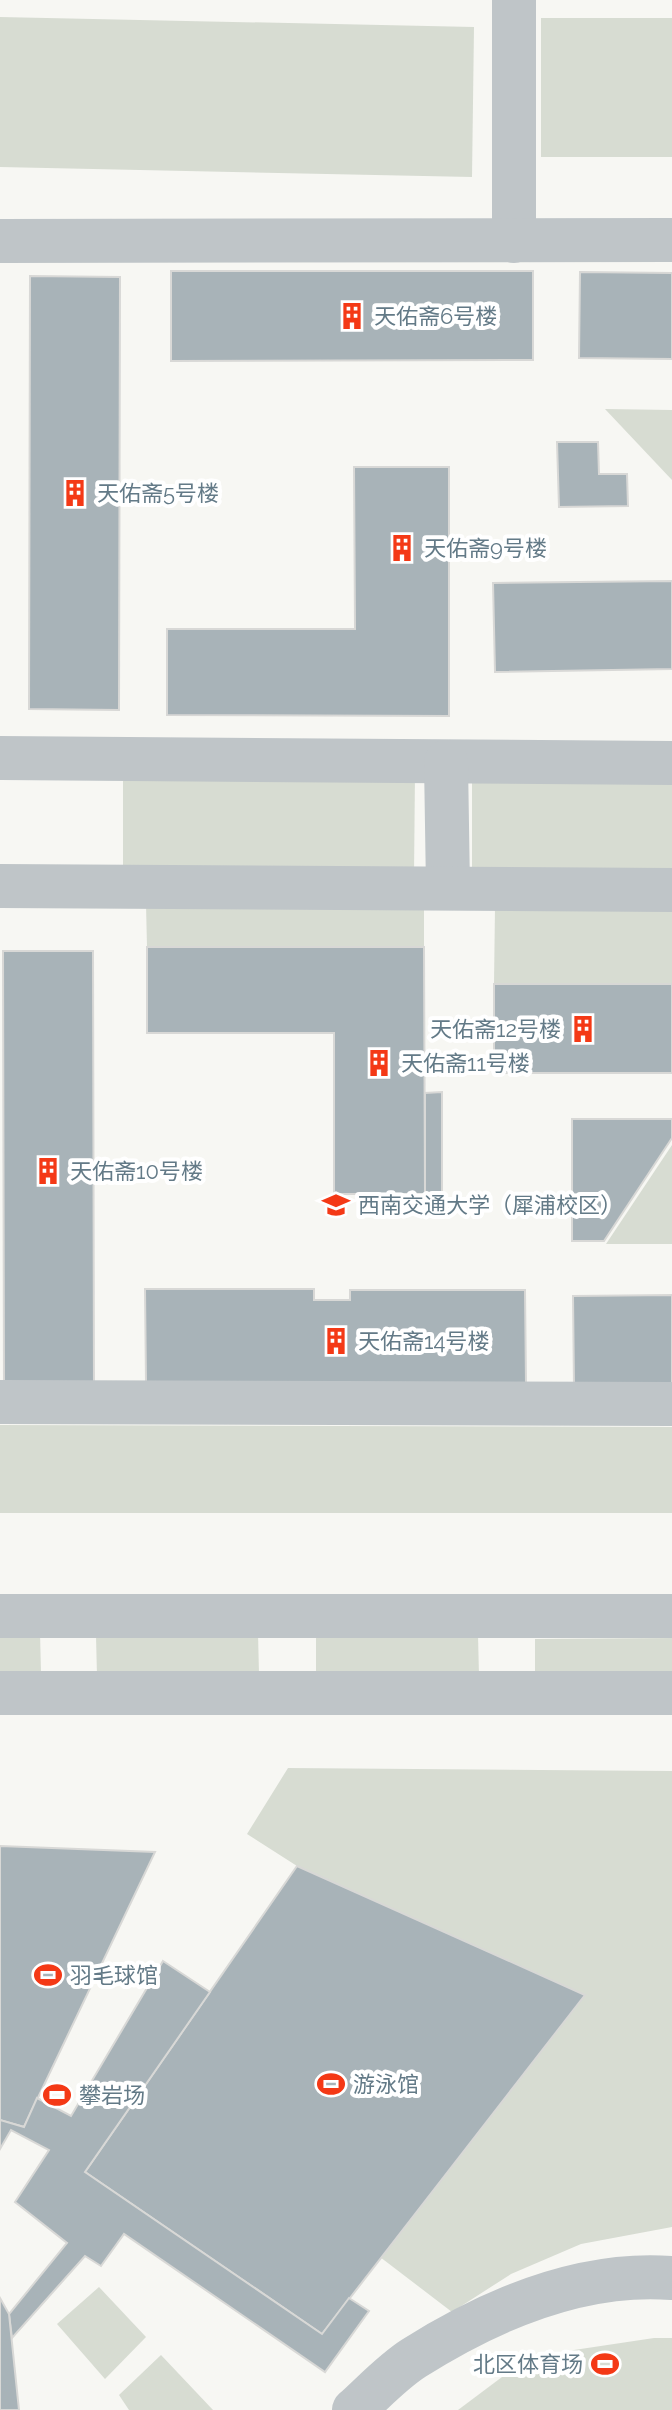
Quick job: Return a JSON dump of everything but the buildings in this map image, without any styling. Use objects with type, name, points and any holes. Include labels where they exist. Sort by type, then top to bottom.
[{"type":"street","points":[[514,0],[514,241]]},
{"type":"street","points":[[0,241],[672,240]]},
{"type":"street","points":[[0,758],[672,763]]},
{"type":"street","points":[[446,762],[448,888]]},
{"type":"street","points":[[0,886],[672,890]]},
{"type":"street","points":[[0,1402],[672,1404]]},
{"type":"street","points":[[0,1616],[672,1616]]},
{"type":"street","points":[[0,1693],[672,1693]]},
{"type":"street","points":[[354,2410],[412,2360],[539,2297],[588,2281],[672,2278]]},
{"type":"shaded area","points":[[0,17],[474,27],[472,177],[0,167]]},
{"type":"shaded area","points":[[541,18],[672,18],[672,157],[541,157]]},
{"type":"shaded area","points":[[605,409],[672,410],[672,480]]},
{"type":"shaded area","points":[[123,770],[415,772],[414,876],[123,874]]},
{"type":"shaded area","points":[[472,773],[672,774],[672,876],[472,875]]},
{"type":"shaded area","points":[[146,904],[424,905],[424,947],[147,947]]},
{"type":"shaded area","points":[[495,907],[672,908],[672,984],[494,984]]},
{"type":"shaded area","points":[[672,1145],[672,1244],[606,1244]]},
{"type":"shaded area","points":[[0,1425],[672,1427],[672,1513],[0,1513]]},
{"type":"shaded area","points":[[40,1632],[41,1673],[0,1674],[0,1633]]},
{"type":"shaded area","points":[[258,1633],[259,1674],[97,1676],[96,1636]]},
{"type":"shaded area","points":[[478,1635],[479,1676],[316,1678],[316,1637]]},
{"type":"shaded area","points":[[672,1638],[672,1678],[535,1680],[535,1639]]},
{"type":"shaded area","points":[[288,1768],[672,1771],[672,2227],[581,2244],[511,2274],[452,2312],[380,2257],[584,1995],[297,1866],[247,1834]]},
{"type":"shaded area","points":[[99,2287],[146,2337],[105,2379],[57,2324]]},
{"type":"shaded area","name":"北区体育场","points":[[672,2338],[672,2410],[458,2410],[502,2377],[574,2350]]},
{"type":"shaded area","points":[[161,2355],[213,2410],[129,2410],[119,2395]]},
{"type":"place","name":"天佑斋6号楼","points":[[352,316]]},
{"type":"place","name":"天佑斋5号楼","points":[[75,493]]},
{"type":"place","name":"天佑斋9号楼","points":[[402,548]]},
{"type":"place","name":"天佑斋12号楼","points":[[583,1029]]},
{"type":"place","name":"天佑斋11号楼","points":[[379,1063]]},
{"type":"place","name":"天佑斋10号楼","points":[[48,1171]]},
{"type":"place","name":"西南交通大学（犀浦校区）","points":[[336,1205]]},
{"type":"place","name":"天佑斋14号楼","points":[[336,1341]]},
{"type":"place","name":"羽毛球馆","points":[[48,1975]]},
{"type":"place","name":"游泳馆","points":[[331,2084]]},
{"type":"place","name":"攀岩场","points":[[57,2095]]},
{"type":"place","name":"北区体育场","points":[[605,2364]]}]
